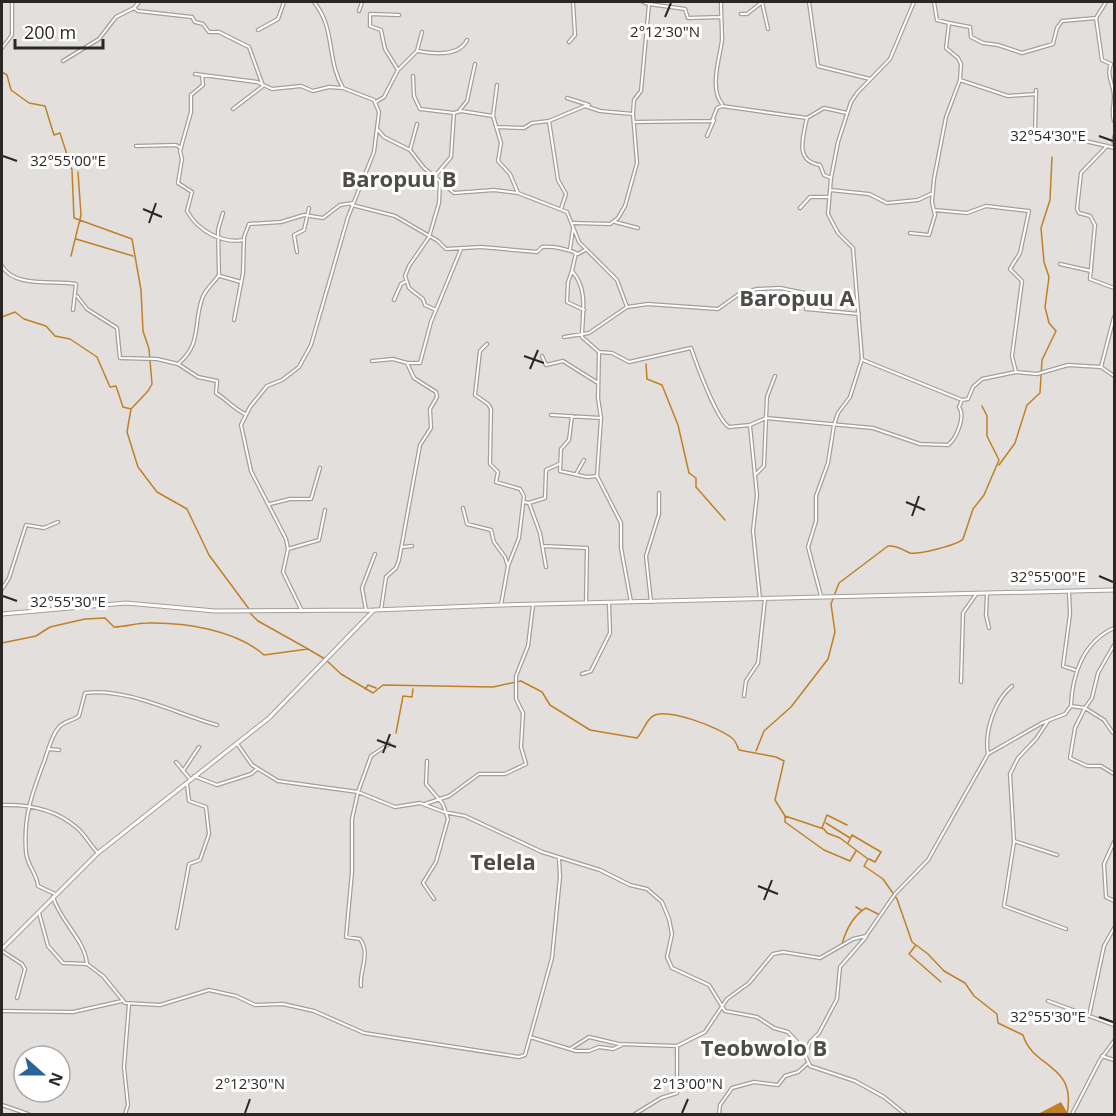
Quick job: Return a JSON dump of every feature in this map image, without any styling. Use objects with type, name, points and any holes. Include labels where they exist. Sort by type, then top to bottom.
[{"type":"street","points":[[2,48],[12,35],[12,2]]},
{"type":"street","points":[[63,61],[99,39],[116,17],[134,9],[139,2]]},
{"type":"street","points":[[258,30],[278,19],[284,2]]},
{"type":"street","points":[[314,2],[325,17],[334,63],[343,88]]},
{"type":"street","points":[[359,11],[362,2]]},
{"type":"street","points":[[569,42],[575,35],[573,2]]},
{"type":"street","points":[[643,2],[685,9],[687,18],[721,17]]},
{"type":"street","points":[[721,2],[716,87],[718,100],[723,106]]},
{"type":"street","points":[[741,14],[747,14],[755,5],[762,2],[768,29]]},
{"type":"street","points":[[808,2],[818,66],[870,79]]},
{"type":"street","points":[[821,598],[808,547],[815,529],[816,496],[828,463],[834,425],[854,387],[862,359],[853,248],[833,224],[828,214],[831,178],[847,113],[857,93],[893,55],[914,2]]},
{"type":"street","points":[[934,2],[937,20],[970,27],[971,37],[979,42],[1024,53],[1053,44],[1057,28],[1062,21],[1096,18]]},
{"type":"street","points":[[1106,2],[1096,18],[1102,60],[1111,64],[1109,72],[1114,96],[1112,107],[1114,121]]},
{"type":"street","points":[[614,222],[625,206],[636,175],[634,100],[641,91],[649,4]]},
{"type":"street","points":[[134,9],[192,17],[195,22],[203,24],[209,32],[219,32],[244,43],[254,57],[262,85]]},
{"type":"street","points":[[398,70],[385,49],[381,30],[370,26],[368,21],[370,15],[399,15]]},
{"type":"street","points":[[910,233],[928,236],[934,217],[932,193],[946,117],[960,80],[961,64],[946,48],[949,23]]},
{"type":"street","points":[[376,102],[384,97],[398,70],[417,51],[422,32]]},
{"type":"street","points":[[417,51],[454,52],[464,47],[467,40]]},
{"type":"street","points":[[413,76],[414,96],[420,109],[454,113],[459,111],[467,101],[475,64]]},
{"type":"street","points":[[195,74],[262,85],[272,89],[301,86],[314,91],[329,87],[343,88],[366,95],[376,102]]},
{"type":"street","points":[[202,75],[203,85],[191,94],[191,112],[181,148],[177,178],[180,185],[192,192],[188,214],[206,232],[229,240],[244,240]]},
{"type":"street","points":[[960,80],[1008,96],[1036,92],[1035,136],[1061,136],[1114,148],[1114,137]]},
{"type":"street","points":[[233,109],[262,85]]},
{"type":"street","points":[[497,85],[493,116],[501,143],[498,161],[510,174],[518,193]]},
{"type":"street","points":[[567,98],[591,106],[598,111],[633,114]]},
{"type":"street","points":[[302,611],[283,572],[288,549],[286,538],[247,460],[241,428],[245,414],[267,386],[287,377],[305,358],[353,204],[374,152],[378,130],[376,102]]},
{"type":"street","points":[[496,127],[524,128],[536,121],[549,122],[582,106],[591,106]]},
{"type":"street","points":[[707,136],[717,108],[723,106],[807,118],[824,108],[847,113]]},
{"type":"street","points":[[459,111],[493,116]]},
{"type":"street","points":[[435,176],[451,157],[454,113]]},
{"type":"street","points":[[807,118],[803,148],[805,160],[810,164],[820,165],[824,175],[831,178]]},
{"type":"street","points":[[634,122],[714,120]]},
{"type":"street","points":[[549,122],[558,180],[566,194],[561,209]]},
{"type":"street","points":[[410,150],[417,124]]},
{"type":"street","points":[[378,130],[384,137],[410,150],[424,168],[454,193],[494,190],[518,193],[567,212],[585,250],[618,280],[627,307]]},
{"type":"street","points":[[136,146],[176,145],[181,148]]},
{"type":"street","points":[[1107,146],[1083,170],[1078,186],[1077,211],[1090,216],[1095,225],[1090,277],[1093,281],[1114,288]]},
{"type":"street","points":[[394,300],[401,284],[405,282],[409,266],[429,237],[439,203],[440,181]]},
{"type":"street","points":[[830,190],[869,194],[887,203],[918,200],[932,193]]},
{"type":"street","points":[[800,207],[810,197],[829,197]]},
{"type":"street","points":[[234,320],[244,240],[250,224],[274,223],[306,216],[322,218],[340,205],[353,204],[395,216],[446,249],[486,248],[525,253],[537,252],[544,247],[570,249],[576,253]]},
{"type":"street","points":[[934,210],[967,213],[986,206],[1029,211],[1020,253],[1010,268],[1022,281],[1012,356],[1016,372]]},
{"type":"street","points":[[297,252],[294,235],[304,230],[309,208]]},
{"type":"street","points":[[178,364],[193,348],[204,295],[219,275],[218,237],[223,213]]},
{"type":"street","points":[[573,223],[614,222],[638,228]]},
{"type":"street","points":[[570,249],[570,236],[574,228]]},
{"type":"street","points":[[372,361],[393,359],[407,363],[420,363],[436,310],[461,249]]},
{"type":"street","points":[[576,253],[585,250]]},
{"type":"street","points":[[576,253],[568,282],[567,302],[585,311]]},
{"type":"street","points":[[1060,264],[1091,271]]},
{"type":"street","points":[[2,266],[5,272],[20,278],[76,284],[77,296],[73,310]]},
{"type":"street","points":[[572,271],[579,282],[585,311],[582,334],[585,341],[599,352],[618,355],[626,362],[691,348],[698,372],[708,388],[720,420],[729,427],[750,425],[766,418],[822,422],[873,428],[920,444],[948,446],[953,441],[962,416],[959,407],[963,400]]},
{"type":"street","points":[[219,275],[240,282]]},
{"type":"street","points":[[405,282],[425,304],[436,310]]},
{"type":"street","points":[[564,337],[599,328],[627,307],[648,304],[718,309],[739,294],[780,288],[805,293],[806,309],[859,314]]},
{"type":"street","points":[[77,296],[87,309],[117,328],[120,358],[157,359],[178,364],[198,377],[218,381],[216,393],[228,405],[245,414]]},
{"type":"street","points":[[1101,367],[1114,317]]},
{"type":"street","points":[[487,344],[480,351],[475,395],[491,409],[490,464],[498,472],[496,482],[520,489],[524,501],[516,547],[508,566],[501,605]]},
{"type":"street","points":[[599,352],[598,383],[601,418],[597,476],[621,523],[621,548],[631,602]]},
{"type":"street","points":[[542,356],[546,365],[563,361],[598,383]]},
{"type":"street","points":[[862,359],[963,400],[968,399],[974,387],[982,379],[1016,372],[1037,374],[1068,365],[1101,367],[1114,376]]},
{"type":"street","points":[[381,610],[386,577],[398,566],[403,547],[420,445],[431,428],[430,409],[437,397],[436,392],[414,378],[407,363]]},
{"type":"street","points":[[755,475],[764,466],[767,397],[775,376]]},
{"type":"street","points":[[551,415],[601,418]]},
{"type":"street","points":[[572,416],[569,440],[561,449],[559,464],[561,472],[587,477],[597,476]]},
{"type":"street","points":[[744,696],[746,681],[758,663],[763,599],[753,531],[757,495],[750,425]]},
{"type":"street","points":[[576,474],[584,460]]},
{"type":"street","points":[[524,501],[529,503],[545,498],[546,470],[559,464]]},
{"type":"street","points":[[269,504],[290,499],[311,499],[320,468]]},
{"type":"street","points":[[651,602],[646,556],[659,516],[659,493]]},
{"type":"street","points":[[529,503],[543,546],[546,567]]},
{"type":"street","points":[[463,508],[468,525],[488,528],[493,532],[494,542],[506,557],[508,566]]},
{"type":"street","points":[[288,549],[319,540],[326,510]]},
{"type":"street","points":[[2,590],[9,578],[26,525],[44,528],[58,522]]},
{"type":"street","points":[[403,547],[412,546]]},
{"type":"street","points":[[543,546],[587,548],[586,604]]},
{"type":"street","points":[[366,610],[362,588],[375,554]]},
{"type":"street","points":[[2,614],[126,603],[215,611],[381,610],[1114,590]]},
{"type":"street","points":[[1070,592],[1070,614],[1063,666],[1076,670]]},
{"type":"street","points":[[961,682],[963,613],[977,593]]},
{"type":"street","points":[[987,593],[986,615],[989,628]]},
{"type":"street","points":[[582,674],[591,671],[610,633],[609,603]]},
{"type":"street","points":[[237,745],[251,764],[278,781],[358,792],[395,807],[424,804],[449,796],[479,774],[505,774],[526,764],[522,747],[523,713],[516,699],[516,676],[528,646],[533,605]]},
{"type":"street","points":[[17,998],[25,969],[22,964],[2,950],[98,853],[190,778],[237,745],[313,675],[374,610]]},
{"type":"street","points":[[804,1058],[808,1045],[819,1033],[837,999],[840,966],[866,936],[895,894],[928,860],[988,754],[1065,714],[1071,706],[1072,681],[1076,670],[1102,635],[1114,628]]},
{"type":"street","points":[[1114,645],[1098,673],[1092,698],[1075,728],[1070,758],[1087,765],[1101,766],[1114,774]]},
{"type":"street","points":[[988,754],[987,737],[990,727],[1003,694],[1012,686]]},
{"type":"street","points":[[87,964],[84,951],[62,920],[54,895],[38,886],[36,875],[28,864],[24,832],[27,806],[59,727],[79,716],[85,693],[96,692],[127,696],[217,725]]},
{"type":"street","points":[[1071,706],[1085,708],[1104,720],[1113,733]]},
{"type":"street","points":[[1048,721],[1036,739],[1018,758],[1010,774],[1014,841],[1004,906],[1066,929]]},
{"type":"street","points":[[361,986],[365,965],[363,944],[360,939],[346,937],[352,872],[352,819],[358,792],[372,755],[389,744]]},
{"type":"street","points":[[183,771],[199,747]]},
{"type":"street","points":[[49,749],[59,750]]},
{"type":"street","points":[[427,761],[426,784],[447,813],[448,819],[440,852],[423,883],[434,899]]},
{"type":"street","points":[[176,762],[190,778],[217,785],[250,774],[257,768]]},
{"type":"street","points":[[177,928],[189,864],[200,860],[209,833],[206,807],[189,800],[190,778]]},
{"type":"street","points":[[424,804],[485,823],[559,858],[600,870],[630,885],[647,889],[658,897],[672,928],[668,963],[676,970],[709,985],[722,1009],[761,1018],[774,1028],[788,1032],[801,1046],[807,1064],[822,1072],[858,1083],[884,1097],[905,1114]]},
{"type":"street","points":[[2,805],[27,806],[51,811],[71,824],[98,853]]},
{"type":"street","points":[[1014,841],[1057,855]]},
{"type":"street","points":[[1114,842],[1104,864],[1106,897],[1114,901]]},
{"type":"street","points":[[39,912],[45,939],[63,963],[87,964],[102,976],[122,1001],[129,1004],[160,1005],[209,990],[236,996],[255,1005],[283,1004],[314,1011],[364,1033],[513,1057],[525,1055],[552,958],[560,877],[559,858]]},
{"type":"street","points":[[1089,1016],[1104,946],[1114,928]]},
{"type":"street","points":[[570,1049],[589,1037],[624,1044],[677,1046],[705,1032],[727,999],[749,983],[774,954],[783,952],[820,958],[848,940],[866,936]]},
{"type":"street","points":[[2,1011],[73,1012],[122,1001]]},
{"type":"street","points":[[1048,1001],[1114,1025]]},
{"type":"street","points":[[125,1114],[128,1105],[124,1067],[129,1004]]},
{"type":"street","points":[[530,1037],[570,1049],[589,1051],[599,1047],[613,1049],[624,1044]]},
{"type":"street","points":[[1072,1114],[1102,1056],[1114,1041]]},
{"type":"street","points":[[635,1114],[661,1098],[677,1093],[677,1046]]},
{"type":"street","points":[[1102,1056],[1114,1060]]},
{"type":"street","points":[[719,1114],[720,1105],[730,1089],[754,1082],[778,1085],[785,1076],[798,1072],[807,1064]]},
{"type":"street","points":[[2,1105],[28,1114]]},
{"type":"shaded area","points":[[1061,1102],[1068,1114],[1038,1114]]},
{"type":"waterway","points":[[2,72],[7,75],[11,90],[29,103],[45,106],[54,135],[60,133],[72,170],[74,218],[132,239],[141,290],[143,331],[149,349],[152,384],[131,409]]},
{"type":"waterway","points":[[999,465],[1015,443],[1027,405],[1040,393],[1042,360],[1056,331],[1049,323],[1045,307],[1049,277],[1044,262],[1041,228],[1050,200],[1052,157]]},
{"type":"waterway","points":[[71,256],[81,215],[78,172]]},
{"type":"waterway","points":[[76,239],[133,256]]},
{"type":"waterway","points":[[2,317],[15,312],[24,319],[46,326],[55,336],[70,339],[97,357],[110,387],[116,386],[123,407],[131,409],[127,432],[138,467],[157,492],[187,509],[209,555],[249,609]]},
{"type":"waterway","points":[[646,364],[647,379],[662,385],[678,425],[689,473],[696,478],[696,487],[725,520]]},
{"type":"waterway","points":[[756,751],[764,731],[791,707],[828,659],[835,632],[831,604],[839,583],[888,546],[914,553],[946,547],[963,539],[973,509],[984,495],[999,460],[987,436],[987,416],[982,406]]},
{"type":"waterway","points":[[250,613],[258,621],[308,649]]},
{"type":"waterway","points":[[2,643],[36,636],[50,627],[85,619],[105,618],[114,627],[143,623],[177,624],[209,629],[239,639],[264,655],[308,649],[325,659],[341,674],[373,693],[383,685],[493,687],[521,681],[542,692],[550,705],[590,730],[637,738],[646,723],[653,716],[660,714],[681,716],[717,729],[733,739],[739,750],[776,757],[784,761],[775,800],[785,816],[824,829],[868,859],[864,866],[883,879],[897,899],[912,942],[928,954],[944,971],[965,983],[974,996],[997,1014],[998,1023],[1023,1035],[1028,1046],[1036,1055],[1060,1076],[1066,1085],[1067,1114]]},
{"type":"waterway","points":[[365,689],[368,685],[376,688]]},
{"type":"waterway","points":[[396,733],[403,696],[412,697],[413,689]]},
{"type":"waterway","points":[[822,828],[827,815],[847,825]]},
{"type":"waterway","points":[[785,816],[785,822],[824,850],[850,861],[856,851]]},
{"type":"waterway","points":[[826,823],[850,838]]},
{"type":"waterway","points":[[848,843],[852,835],[881,852],[875,862],[869,859]]},
{"type":"waterway","points":[[856,907],[861,910]]},
{"type":"waterway","points":[[842,944],[851,923],[862,911],[866,908],[880,915]]},
{"type":"waterway","points":[[916,945],[909,954],[941,982]]},
{"type":"district","name":"Baropuu B","points":[[399,178]]},
{"type":"district","name":"Baropuu A","points":[[797,297]]},
{"type":"district","name":"Telela","points":[[503,861]]},
{"type":"district","name":"Teobwolo B","points":[[764,1047]]}]
